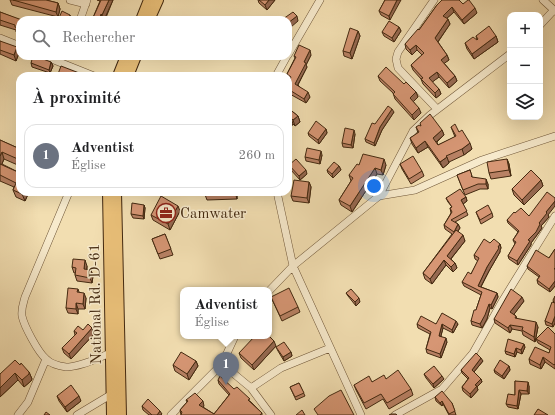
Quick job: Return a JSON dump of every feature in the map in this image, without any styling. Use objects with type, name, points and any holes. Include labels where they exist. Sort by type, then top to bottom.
[{"type":"highway","points":[[143,16],[149,0]]},
{"type":"highway","points":[[151,16],[158,0]]},
{"type":"highway","points":[[120,72],[124,60]]},
{"type":"highway","points":[[130,72],[134,60]]},
{"type":"highway","name":"National Rd. D-61","points":[[108,196],[112,415]]},
{"type":"highway","name":"National Rd. D-61","points":[[116,196],[121,415]]},
{"type":"street","points":[[70,0],[86,2],[81,16]]},
{"type":"street","points":[[292,48],[320,0]]},
{"type":"street","points":[[434,0],[398,52],[396,59],[398,68],[437,109]]},
{"type":"street","points":[[543,0],[554,11],[543,22]]},
{"type":"street","points":[[0,38],[16,44]]},
{"type":"street","points":[[272,288],[293,266],[379,196],[413,131],[430,114],[507,56]]},
{"type":"street","points":[[54,60],[84,72]]},
{"type":"street","points":[[63,64],[64,60]]},
{"type":"street","points":[[278,72],[285,60]]},
{"type":"street","points":[[379,196],[415,190],[482,160],[555,136]]},
{"type":"street","points":[[67,196],[22,308],[22,316],[26,328],[41,353],[46,359],[56,365],[66,367],[76,365],[111,353]]},
{"type":"street","points":[[278,196],[293,266],[361,415]]},
{"type":"street","points":[[395,415],[442,389],[473,353],[503,300],[555,216]]},
{"type":"street","points":[[171,415],[222,364],[234,339]]},
{"type":"street","points":[[250,388],[281,368],[330,348]]},
{"type":"street","points":[[18,415],[28,402],[46,359]]},
{"type":"street","points":[[222,364],[250,388],[271,415]]},
{"type":"street","points":[[77,415],[112,394]]},
{"type":"building","points":[[13,0],[46,0],[58,3],[56,12]]},
{"type":"building","points":[[101,0],[109,0],[102,15],[94,16]]},
{"type":"building","points":[[259,0],[269,0],[265,5]]},
{"type":"building","points":[[385,0],[397,0],[389,16],[379,11]]},
{"type":"building","points":[[442,0],[459,0],[463,4],[469,0],[475,8],[462,20],[452,7],[443,16],[448,19],[435,38],[447,55],[441,60],[455,76],[447,83],[437,72],[429,78],[439,89],[435,93],[421,79],[423,78],[411,65],[424,53],[416,45],[410,50],[405,44],[418,29],[419,30]]},
{"type":"building","points":[[62,11],[70,15],[70,16],[60,16]]},
{"type":"building","points":[[0,12],[16,18],[16,27],[15,25],[0,20]]},
{"type":"building","points":[[293,12],[297,16],[292,20],[292,16],[287,16]]},
{"type":"building","points":[[389,21],[399,27],[392,38],[382,32]]},
{"type":"building","points":[[489,26],[496,36],[472,54],[465,43],[473,37],[477,40],[478,39],[476,36]]},
{"type":"building","points":[[350,28],[358,31],[350,53],[343,51]]},
{"type":"building","points":[[0,41],[16,47],[14,55],[0,50]]},
{"type":"building","points":[[299,45],[310,50],[304,62],[306,63],[295,84],[308,92],[304,99],[292,92],[292,72],[288,72],[296,57],[294,56]]},
{"type":"building","points":[[32,60],[46,60],[51,62],[49,70],[31,63]]},
{"type":"building","points":[[61,66],[77,72],[59,72]]},
{"type":"building","points":[[386,67],[404,84],[406,82],[416,92],[410,98],[419,108],[412,115],[393,94],[395,92],[378,76]]},
{"type":"building","points":[[388,106],[392,109],[380,127],[374,143],[365,139],[372,123],[375,124]]},
{"type":"building","points":[[292,111],[298,116],[293,120],[292,119]]},
{"type":"building","points":[[430,114],[442,130],[433,138],[438,145],[456,136],[451,127],[455,124],[459,132],[462,130],[470,143],[462,149],[446,156],[447,157],[440,162],[425,141],[416,148],[410,138],[419,132],[416,127],[419,125],[421,126],[420,123]]},
{"type":"building","points":[[316,121],[326,129],[318,140],[308,133]]},
{"type":"building","points":[[345,128],[354,130],[351,145],[342,143]]},
{"type":"building","points":[[0,140],[16,147],[16,158],[2,152],[0,156]]},
{"type":"building","points":[[307,148],[321,151],[319,160],[305,157]]},
{"type":"building","points":[[363,154],[384,159],[381,170],[375,168],[350,206],[339,200],[353,178],[349,175],[357,164],[359,165]]},
{"type":"building","points":[[413,156],[422,171],[409,179],[400,164]]},
{"type":"building","points":[[296,159],[306,170],[299,176],[292,168],[292,162]]},
{"type":"building","points":[[507,159],[509,170],[489,173],[487,162]]},
{"type":"building","points":[[334,162],[339,166],[332,174],[327,170]]},
{"type":"building","points":[[0,164],[16,171],[16,183],[0,175]]},
{"type":"building","points":[[470,170],[472,177],[486,179],[486,184],[478,184],[463,190],[457,175]]},
{"type":"building","points":[[531,170],[541,180],[522,200],[512,189]]},
{"type":"building","points":[[294,180],[309,182],[307,198],[291,196]]},
{"type":"building","points":[[16,183],[16,191],[13,190]]},
{"type":"building","points":[[460,189],[466,197],[461,200],[467,211],[451,220],[458,224],[454,232],[444,225],[452,212],[450,208],[452,207],[446,198]]},
{"type":"building","points":[[547,192],[555,198],[555,201],[539,223],[540,224],[536,232],[528,240],[530,241],[517,261],[508,256],[516,242],[513,240],[519,231],[507,220],[514,212],[515,213],[521,208],[529,216]]},
{"type":"building","points":[[161,196],[178,206],[168,224],[151,215]]},
{"type":"building","points":[[132,203],[144,205],[143,216],[131,214]]},
{"type":"building","points":[[488,205],[492,213],[480,220],[476,212]]},
{"type":"building","points":[[456,230],[463,235],[447,256],[455,263],[451,267],[444,260],[430,279],[423,273]]},
{"type":"building","points":[[165,234],[171,249],[158,254],[152,239]]},
{"type":"building","points":[[484,239],[490,243],[494,239],[500,244],[478,286],[497,293],[491,305],[489,304],[480,324],[471,321],[482,292],[462,282],[468,272],[471,274],[479,258],[474,255]]},
{"type":"building","points":[[555,249],[555,281],[549,289],[537,280],[540,276],[527,266],[536,250],[549,258]]},
{"type":"building","points":[[73,259],[85,260],[84,269],[91,270],[90,278],[75,275],[76,268],[72,267]]},
{"type":"building","points":[[68,288],[78,289],[77,292],[84,293],[83,304],[76,303],[76,309],[66,308]]},
{"type":"building","points":[[289,288],[298,307],[280,316],[272,296]]},
{"type":"building","points":[[351,289],[359,298],[355,302],[346,293]]},
{"type":"building","points":[[511,289],[522,297],[510,312],[516,316],[515,318],[536,322],[534,337],[522,330],[523,327],[510,325],[508,328],[494,319]]},
{"type":"building","points":[[552,302],[555,303],[555,316],[552,324],[545,321]]},
{"type":"building","points":[[442,313],[456,321],[452,330],[442,324],[439,336],[446,338],[440,354],[426,349],[431,332],[417,324],[421,316],[436,324]]},
{"type":"building","points":[[88,324],[92,328],[69,354],[62,348],[77,333],[74,331],[78,326],[83,330]]},
{"type":"building","points":[[548,327],[555,334],[555,364],[554,365],[543,357],[540,365],[529,359],[535,347],[549,353],[551,347],[536,339]]},
{"type":"building","points":[[252,339],[272,339],[274,341],[252,365],[239,353]]},
{"type":"building","points":[[508,339],[524,344],[521,350],[516,348],[514,354],[505,351]]},
{"type":"building","points":[[284,342],[291,352],[283,357],[276,347]]},
{"type":"building","points":[[181,352],[196,361],[187,374],[173,365]]},
{"type":"building","points":[[476,353],[481,358],[472,370],[481,379],[475,385],[477,386],[470,394],[462,387],[469,378],[461,370]]},
{"type":"building","points":[[15,360],[20,365],[21,363],[29,374],[22,380],[15,373],[0,388],[0,374]]},
{"type":"building","points":[[500,360],[509,366],[502,376],[494,370]]},
{"type":"building","points":[[434,366],[442,376],[433,384],[424,374]]},
{"type":"building","points":[[398,370],[411,389],[387,403],[381,394],[364,403],[354,385],[369,376],[372,382],[384,375],[386,379]]},
{"type":"building","points":[[220,376],[234,389],[237,387],[262,413],[260,415],[181,415],[182,412],[180,410],[188,401],[186,400],[195,393],[203,401],[199,405],[214,414],[230,394],[218,380]]},
{"type":"building","points":[[515,381],[528,382],[527,391],[519,390],[517,406],[506,404],[508,394],[515,395]]},
{"type":"building","points":[[299,383],[304,393],[295,397],[290,387]]},
{"type":"building","points":[[71,385],[79,396],[65,407],[57,396]]},
{"type":"building","points":[[341,390],[354,415],[318,415],[314,409],[329,396]]},
{"type":"building","points":[[442,391],[452,403],[455,411],[449,414],[442,401],[440,403],[435,397]]},
{"type":"building","points":[[148,399],[160,411],[157,415],[152,415],[142,406]]},
{"type":"building","points":[[538,409],[548,415],[534,415]]},
{"type":"building","points":[[302,410],[305,415],[296,415]]},
{"type":"place","name":"Camwater","points":[[166,213]]},
{"type":"place","name":"Adventist","points":[[226,385]]}]
